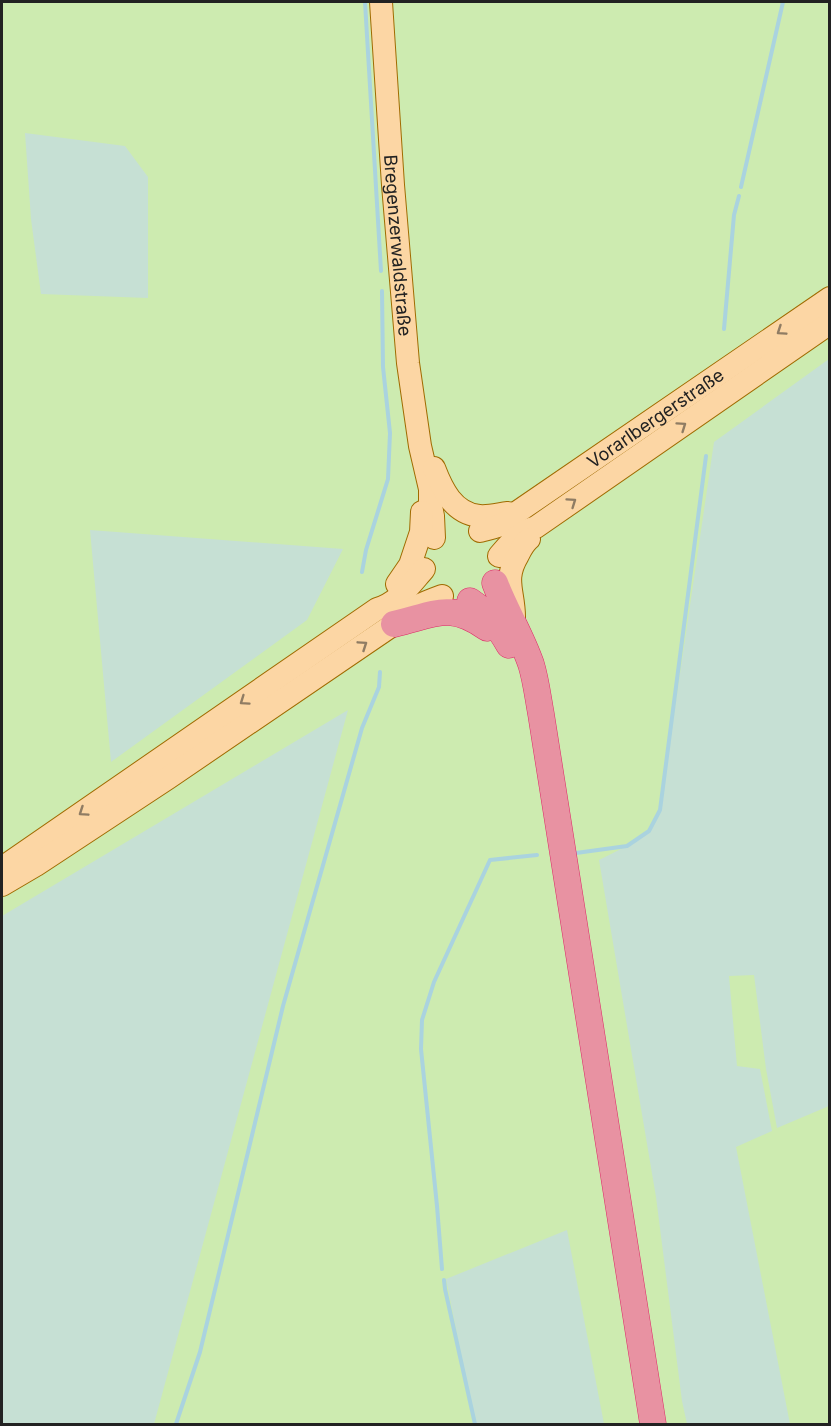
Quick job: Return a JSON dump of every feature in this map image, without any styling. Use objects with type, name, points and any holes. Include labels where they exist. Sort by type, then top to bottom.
[{"type":"highway","points":[[495,583],[532,666],[653,1425]]},
{"type":"highway","points":[[470,601],[479,606],[494,621],[514,654],[527,704],[637,1425]]},
{"type":"highway","points":[[386,617],[459,613],[492,632],[514,654]]},
{"type":"main road","name":"Bregenzerwaldstraße","points":[[381,2],[408,363],[420,446],[430,489],[434,538]]},
{"type":"main road","name":"Vorarlbergerstraße","points":[[434,538],[447,528],[503,525],[516,513],[830,297]]},
{"type":"main road","name":"Vorarlbergerstraße","points":[[499,556],[520,534],[536,527],[830,323]]},
{"type":"main road","points":[[420,446],[433,465],[446,494],[458,507],[478,516],[516,513]]},
{"type":"main road","points":[[386,617],[386,596],[410,565],[421,532],[422,505],[416,462],[420,446]]},
{"type":"main road","name":"Bregenzerwaldstraße","points":[[430,489],[447,516],[471,528]]},
{"type":"main road","points":[[515,624],[510,572],[536,527]]},
{"type":"main road","points":[[434,538],[427,547],[424,558],[426,578],[434,591],[442,596],[459,602],[470,601],[480,597],[495,583],[500,565],[493,542],[471,528]]},
{"type":"main road","points":[[2,885],[36,865],[284,698],[386,617],[391,604],[424,569]]},
{"type":"main road","points":[[2,868],[318,650],[386,617],[402,615],[442,596]]},
{"type":"main road","points":[[284,698],[285,686],[312,667],[317,660],[318,650]]},
{"type":"green space","points":[[2,2],[829,2],[829,1424],[2,1424]]},
{"type":"green space","points":[[25,133],[125,146],[148,177],[148,298],[41,294],[31,219]]},
{"type":"green space","points":[[829,359],[829,1106],[777,1128],[766,1069],[754,975],[729,976],[737,1066],[760,1069],[772,1131],[736,1147],[790,1424],[687,1424],[682,1401],[656,1197],[599,860],[627,846],[649,831],[660,810],[714,442]]},
{"type":"green space","points":[[90,530],[343,549],[307,620],[111,762]]},
{"type":"green space","points":[[348,710],[154,1424],[2,1424],[2,916]]},
{"type":"green space","points":[[567,1230],[604,1424],[475,1424],[446,1279]]},
{"type":"waterway","points":[[365,2],[381,271]]},
{"type":"waterway","points":[[741,187],[783,2]]},
{"type":"waterway","points":[[724,329],[734,215],[739,196]]},
{"type":"waterway","points":[[362,572],[366,550],[388,479],[390,433],[383,367],[382,291]]},
{"type":"waterway","points":[[576,853],[627,846],[649,831],[660,810],[706,456]]},
{"type":"waterway","points":[[176,1424],[200,1352],[283,1006],[362,728],[379,687],[380,672]]},
{"type":"waterway","points":[[442,1269],[421,1049],[422,1020],[434,982],[490,860],[537,855]]},
{"type":"waterway","points":[[444,1280],[475,1424]]}]
